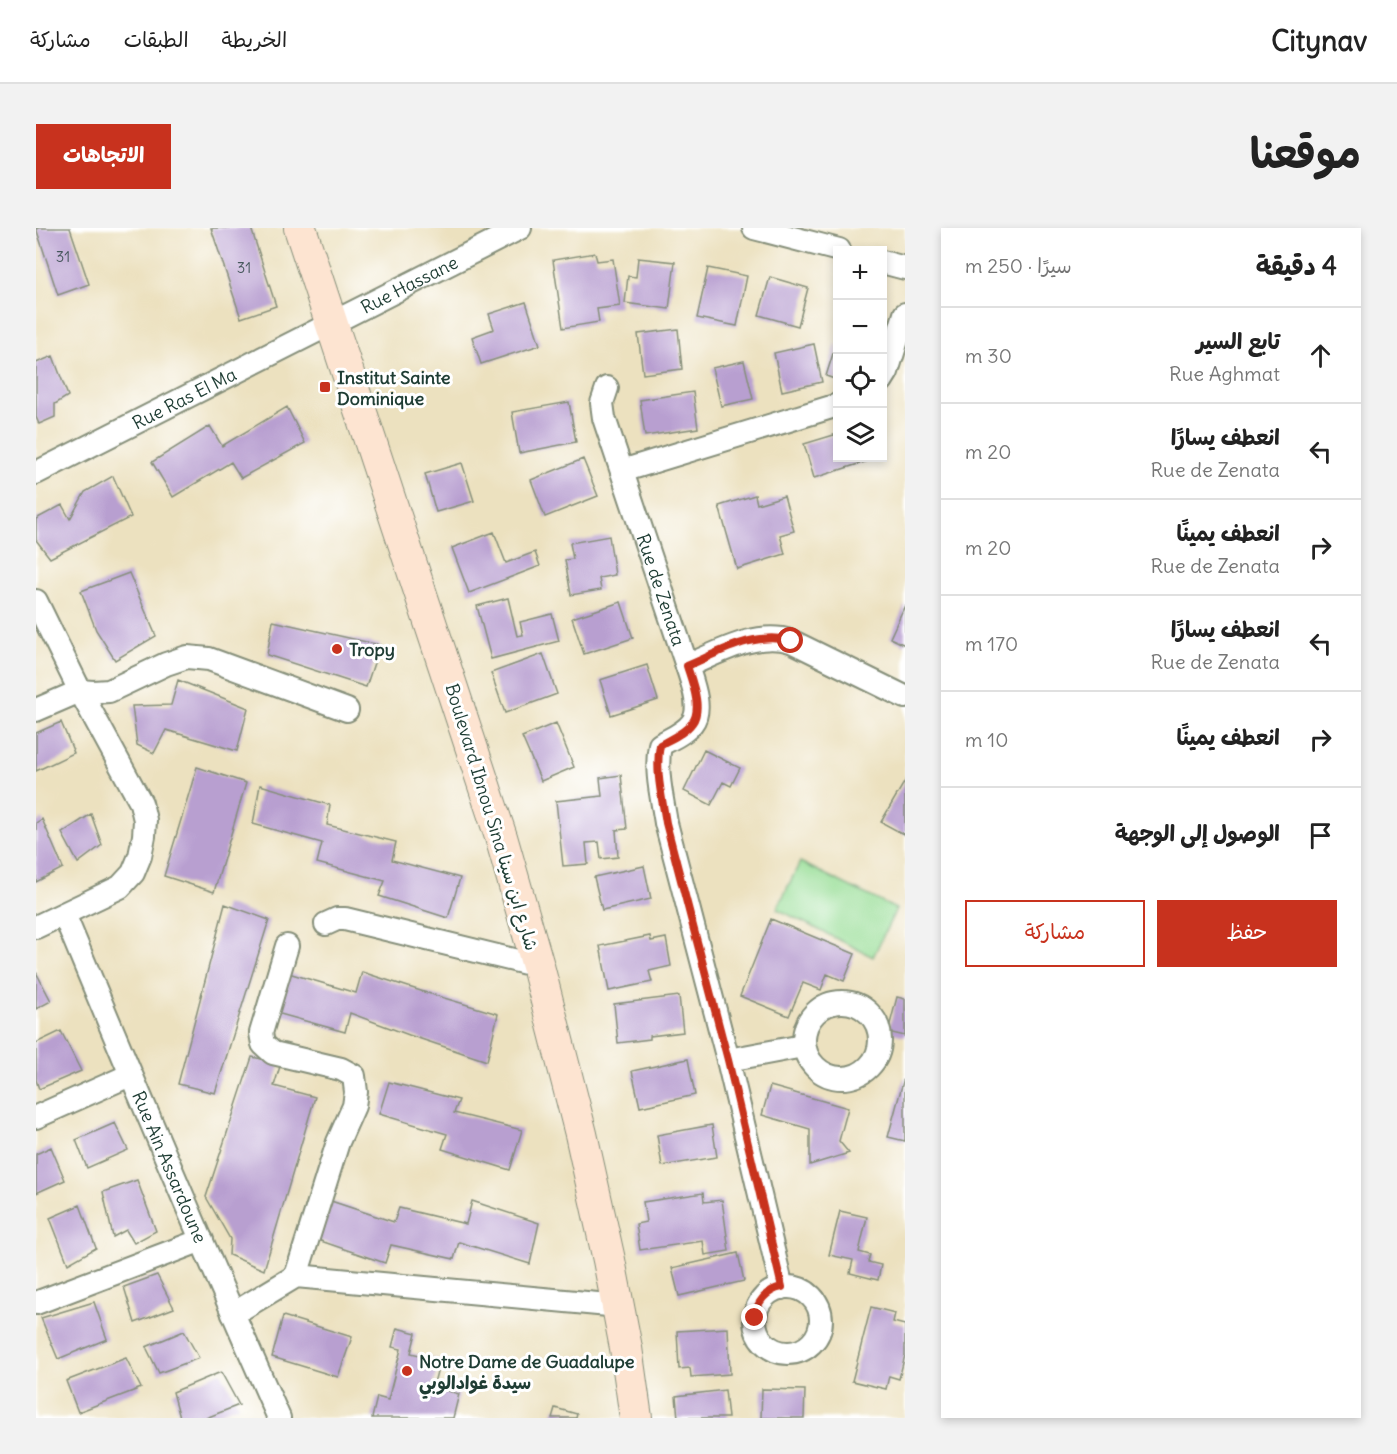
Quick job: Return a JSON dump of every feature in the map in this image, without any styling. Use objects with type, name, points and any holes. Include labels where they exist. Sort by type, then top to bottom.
[{"type":"main road","name":"Boulevard Ibnou Sina شارع ابن سينا","points":[[300,228],[497,826],[538,966],[581,1134],[618,1306],[636,1418]]},
{"type":"street","name":"Rue Hassane","points":[[332,324],[520,228]]},
{"type":"street","points":[[754,228],[833,249]]},
{"type":"street","points":[[887,263],[905,268]]},
{"type":"street","points":[[887,372],[905,314]]},
{"type":"street","name":"Rue Ras El Ma","points":[[36,473],[332,324]]},
{"type":"street","name":"Rue de Zenata","points":[[607,388],[602,403],[604,418],[697,700],[693,723],[660,745],[657,759],[659,785],[671,843],[728,1060],[782,1287]]},
{"type":"street","points":[[622,471],[833,406]]},
{"type":"street","points":[[36,601],[80,691],[141,803],[145,820],[140,856],[133,873],[120,887],[36,927]]},
{"type":"street","points":[[687,666],[744,643],[769,637],[780,638],[791,641],[905,697]]},
{"type":"street","points":[[36,710],[80,691],[108,691],[166,664],[187,657],[209,659],[347,710]]},
{"type":"street","name":"Rue Ain Assardoune","points":[[64,915],[130,1075],[279,1418]]},
{"type":"street","points":[[326,924],[337,919],[345,919],[538,966]]},
{"type":"street","points":[[287,946],[261,1033],[263,1044],[273,1053],[341,1069],[354,1077],[356,1092],[354,1106],[338,1142],[296,1276]]},
{"type":"street","points":[[728,1060],[803,1046]]},
{"type":"street","points":[[36,1117],[130,1075]]},
{"type":"street","points":[[36,1303],[201,1240]]},
{"type":"street","points":[[233,1314],[296,1276],[618,1306]]},
{"type":"green space","points":[[800,862],[896,909],[873,957],[777,909]]},
{"type":"building","points":[[36,228],[70,228],[89,284],[58,295]]},
{"type":"building","points":[[211,228],[251,228],[276,306],[241,318]]},
{"type":"building","points":[[595,253],[597,261],[613,259],[620,306],[597,309],[599,322],[563,328],[553,260]]},
{"type":"building","points":[[638,258],[675,262],[669,309],[625,303],[628,276],[636,277]]},
{"type":"building","points":[[708,268],[747,276],[737,326],[697,318]]},
{"type":"building","points":[[770,277],[808,288],[798,326],[759,315]]},
{"type":"building","points":[[526,302],[540,345],[481,364],[472,337],[494,329],[489,314]]},
{"type":"building","points":[[678,329],[682,369],[643,374],[638,334]]},
{"type":"building","points":[[814,344],[822,382],[782,391],[774,353]]},
{"type":"building","points":[[833,354],[833,379],[826,376]]},
{"type":"building","points":[[53,356],[68,396],[55,404],[55,417],[39,424],[36,417],[36,363]]},
{"type":"building","points":[[744,361],[753,399],[721,406],[712,368]]},
{"type":"building","points":[[693,392],[698,428],[645,436],[640,400]]},
{"type":"building","points":[[569,402],[576,442],[519,453],[512,412]]},
{"type":"building","points":[[287,407],[305,443],[241,478],[231,462],[173,497],[152,462],[210,426],[222,446]]},
{"type":"building","points":[[833,435],[833,462],[865,462],[814,478],[804,444]]},
{"type":"building","points":[[583,459],[598,496],[545,517],[531,480]]},
{"type":"building","points":[[462,463],[474,501],[436,512],[425,474]]},
{"type":"building","points":[[113,476],[131,517],[50,558],[36,540],[36,519],[62,505],[70,519],[85,492]]},
{"type":"building","points":[[755,495],[757,504],[784,496],[794,531],[780,535],[785,554],[737,569],[719,506]]},
{"type":"building","points":[[494,532],[506,563],[535,552],[540,566],[469,593],[452,548]]},
{"type":"building","points":[[609,536],[615,575],[599,578],[601,590],[571,595],[565,560],[573,559],[570,543]]},
{"type":"building","points":[[129,573],[156,636],[115,660],[96,630],[81,591]]},
{"type":"building","points":[[508,598],[517,636],[523,635],[520,622],[552,614],[559,641],[491,659],[477,606]]},
{"type":"building","points":[[621,602],[633,638],[584,654],[572,618]]},
{"type":"building","points":[[905,605],[905,645],[890,638]]},
{"type":"building","points":[[273,621],[380,645],[366,687],[267,655]]},
{"type":"building","points":[[543,654],[557,694],[505,713],[491,673]]},
{"type":"building","points":[[647,665],[658,700],[611,715],[600,680]]},
{"type":"building","points":[[178,680],[248,708],[237,751],[166,730],[154,753],[137,745],[132,706],[171,705]]},
{"type":"building","points":[[61,722],[74,753],[36,771],[36,733]]},
{"type":"building","points":[[556,723],[574,767],[541,781],[522,737]]},
{"type":"building","points":[[704,750],[740,768],[731,786],[723,782],[711,805],[684,791]]},
{"type":"building","points":[[197,767],[246,783],[214,892],[164,876]]},
{"type":"building","points":[[621,775],[627,829],[616,830],[618,857],[601,859],[599,842],[586,843],[588,864],[563,866],[556,801],[602,796],[600,778]]},
{"type":"building","points":[[905,781],[905,835],[881,822]]},
{"type":"building","points":[[260,785],[330,805],[327,825],[396,842],[392,860],[460,878],[448,918],[379,896],[385,881],[317,863],[322,843],[253,824]]},
{"type":"building","points":[[91,814],[102,845],[78,863],[62,833]]},
{"type":"building","points":[[42,819],[63,868],[36,882],[36,823]]},
{"type":"building","points":[[644,866],[651,899],[602,910],[594,877]]},
{"type":"building","points":[[225,904],[269,920],[215,1093],[178,1084]]},
{"type":"building","points":[[771,919],[855,954],[844,981],[827,974],[821,990],[803,983],[789,1016],[740,996]]},
{"type":"building","points":[[650,936],[651,941],[666,938],[671,966],[649,971],[652,982],[609,991],[600,946]]},
{"type":"building","points":[[36,972],[51,1001],[36,1009]]},
{"type":"building","points":[[285,972],[356,993],[362,972],[498,1014],[487,1061],[350,1013],[345,1032],[273,1012]]},
{"type":"building","points":[[679,996],[683,1032],[618,1043],[614,1004]]},
{"type":"building","points":[[897,997],[905,999],[905,1036],[888,1032]]},
{"type":"building","points":[[61,1031],[81,1071],[39,1089],[36,1080],[36,1043]]},
{"type":"building","points":[[252,1057],[281,1063],[274,1086],[315,1097],[264,1270],[229,1255],[230,1239],[206,1197]]},
{"type":"building","points":[[688,1059],[695,1095],[640,1107],[632,1071]]},
{"type":"building","points":[[905,1078],[905,1141],[888,1137]]},
{"type":"building","points":[[389,1082],[459,1100],[454,1113],[522,1130],[510,1170],[442,1149],[447,1134],[379,1114]]},
{"type":"building","points":[[770,1086],[848,1108],[839,1141],[849,1153],[810,1165],[810,1129],[762,1115]]},
{"type":"building","points":[[115,1123],[128,1150],[87,1168],[76,1140]]},
{"type":"building","points":[[712,1125],[717,1157],[662,1166],[657,1135]]},
{"type":"building","points":[[51,1147],[65,1180],[36,1193],[36,1154]]},
{"type":"building","points":[[137,1180],[156,1231],[134,1243],[126,1230],[113,1237],[103,1192]]},
{"type":"building","points":[[703,1193],[704,1202],[722,1200],[729,1251],[705,1255],[703,1241],[640,1250],[636,1224],[646,1222],[643,1202]]},
{"type":"building","points":[[322,1198],[394,1222],[399,1208],[466,1224],[472,1201],[539,1223],[530,1264],[459,1242],[454,1259],[391,1245],[385,1263],[312,1238]]},
{"type":"building","points":[[80,1205],[96,1248],[68,1264],[50,1218]]},
{"type":"building","points":[[840,1211],[867,1217],[859,1252],[870,1255],[868,1262],[881,1265],[878,1280],[850,1273],[853,1260],[829,1255]]},
{"type":"building","points":[[738,1253],[744,1281],[679,1296],[672,1268]]},
{"type":"building","points":[[157,1275],[174,1308],[135,1323],[124,1287]]},
{"type":"building","points":[[94,1302],[107,1339],[58,1359],[41,1318]]},
{"type":"building","points":[[871,1307],[895,1313],[893,1322],[905,1325],[905,1355],[899,1379],[889,1376],[886,1389],[852,1381]]},
{"type":"building","points":[[283,1316],[352,1337],[338,1377],[272,1357]]},
{"type":"building","name":"Notre Dame de Guadalupe سيدة غوادالوبي","points":[[397,1328],[416,1333],[411,1353],[440,1360],[433,1387],[459,1394],[453,1418],[372,1418],[377,1397],[388,1400],[401,1349],[392,1347]]},
{"type":"building","points":[[728,1328],[730,1374],[691,1377],[690,1368],[679,1369],[677,1331]]},
{"type":"building","points":[[184,1331],[199,1358],[159,1373],[146,1347]]},
{"type":"building","points":[[126,1358],[141,1388],[78,1412],[66,1381]]},
{"type":"building","points":[[221,1372],[239,1405],[206,1418],[180,1418],[173,1392]]},
{"type":"building","points":[[762,1389],[805,1390],[804,1418],[761,1418]]},
{"type":"building","points":[[725,1390],[728,1418],[678,1418],[676,1396]]},
{"type":"building","points":[[555,1408],[577,1414],[576,1418],[552,1418]]},
{"type":"place","name":"Institut Sainte Dominique","points":[[325,387]]},
{"type":"place","name":"Tropy","points":[[337,649]]},
{"type":"place","name":"Notre Dame de Guadalupe سيدة غوادالوبي","points":[[407,1371]]},
{"type":"route","points":[[755,1318],[763,1298],[782,1287],[728,1060],[666,823],[657,759],[660,745],[683,732],[693,723],[697,700],[687,666],[753,640],[769,637],[791,641]]}]
